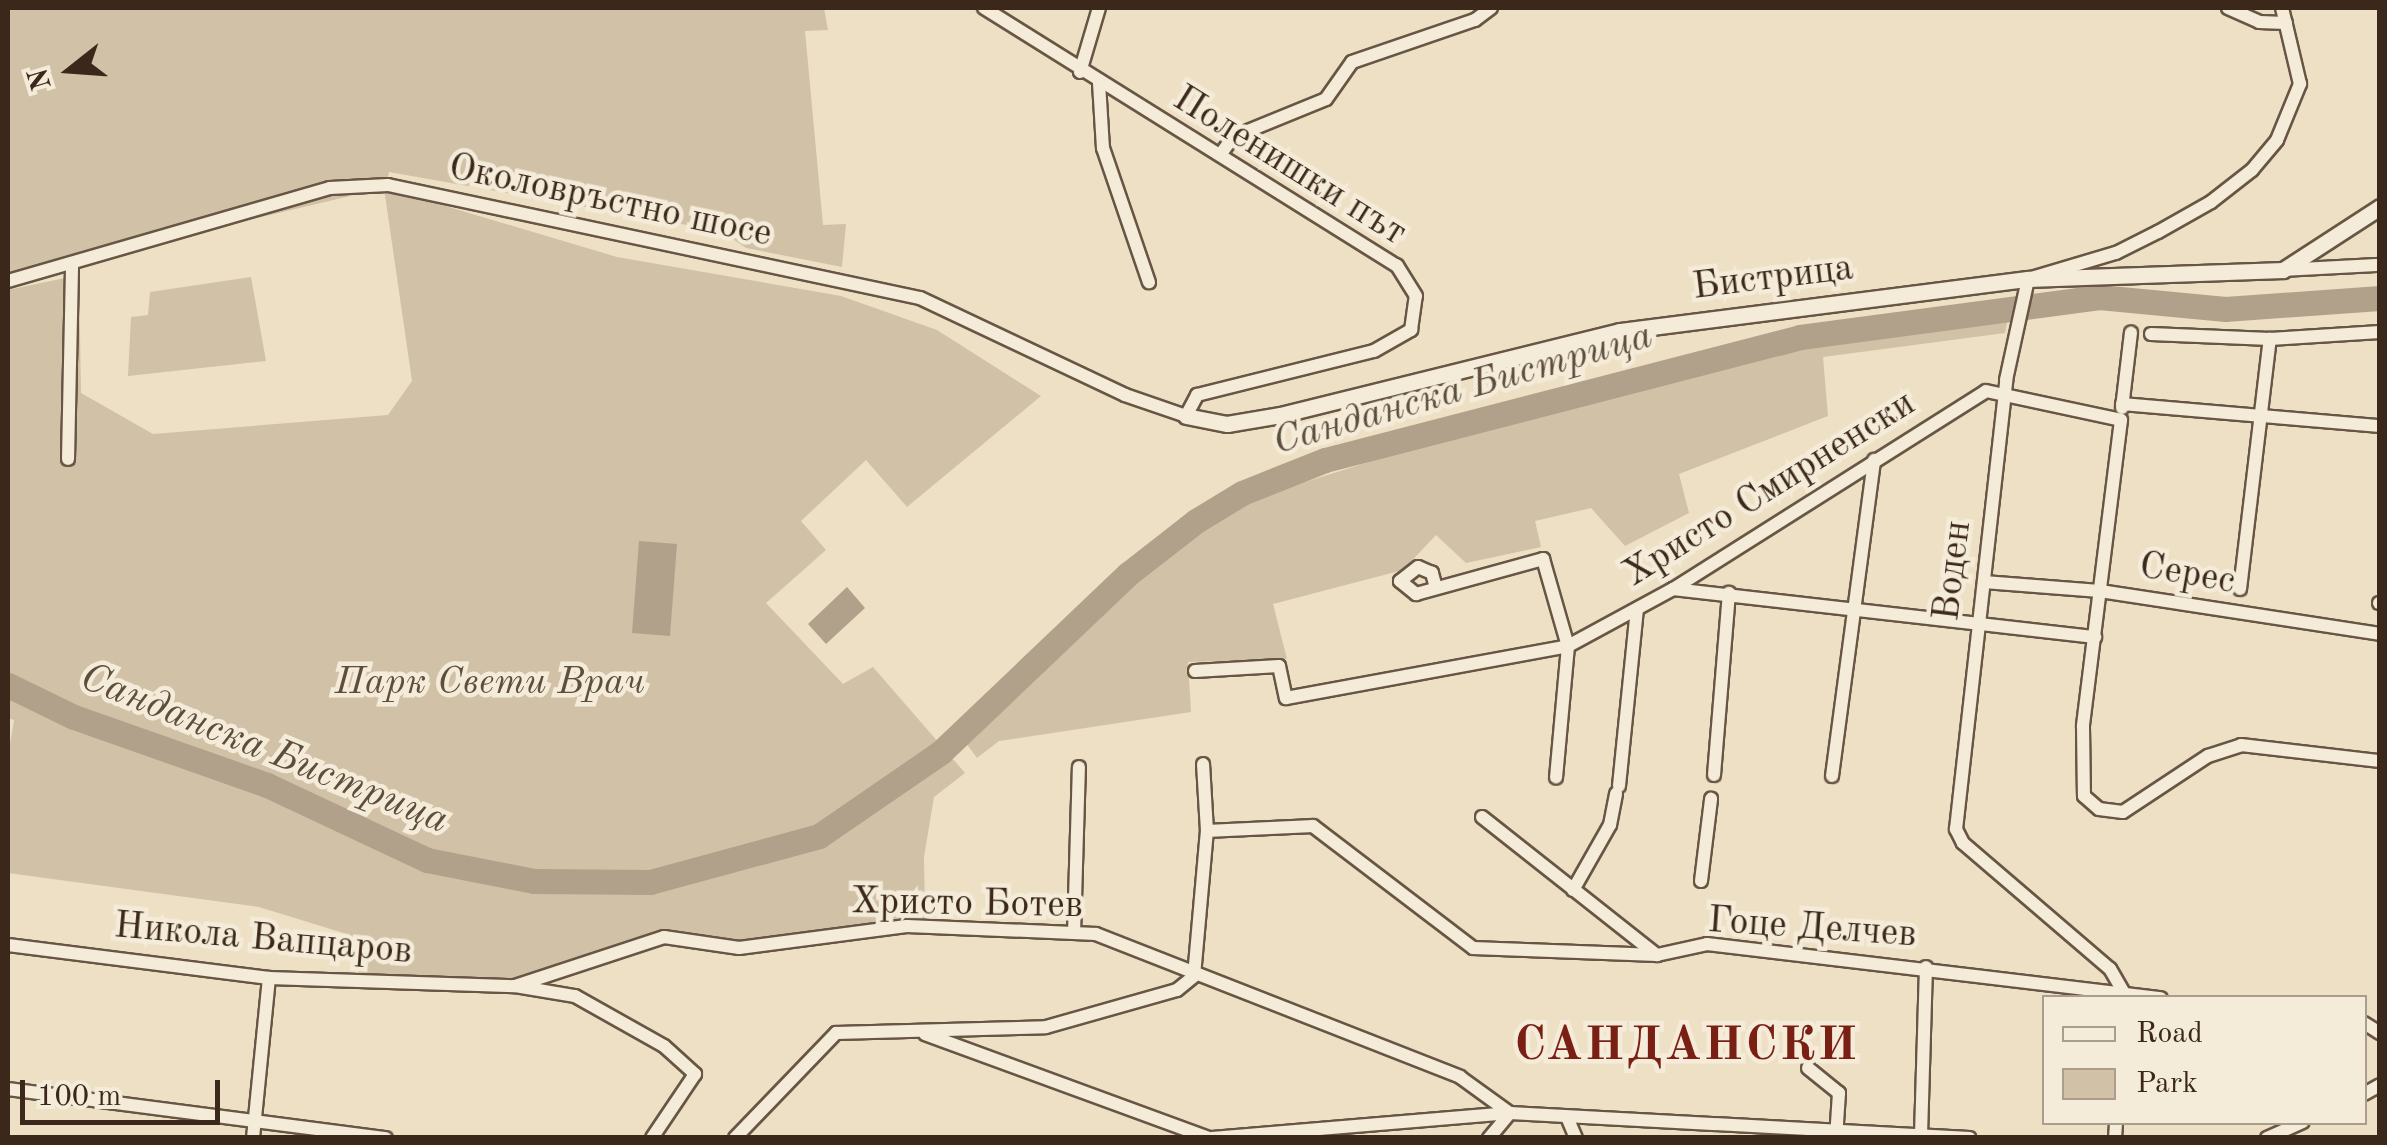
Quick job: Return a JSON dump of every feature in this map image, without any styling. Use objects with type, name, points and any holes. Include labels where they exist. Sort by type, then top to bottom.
[{"type":"street","name":"Поленишки път","points":[[984,8],[1080,72],[1397,266],[1416,296],[1410,330],[1374,352],[1198,395],[1186,416]]},
{"type":"street","points":[[1080,72],[1099,8]]},
{"type":"street","points":[[1220,155],[1234,137],[1326,99],[1352,62],[1475,20],[1490,8]]},
{"type":"street","points":[[2228,8],[2258,22],[2286,23]]},
{"type":"street","points":[[2026,285],[2116,254],[2210,202],[2252,170],[2296,106],[2300,84],[2282,8]]},
{"type":"street","points":[[1099,83],[1103,148],[1150,282]]},
{"type":"street","name":"Околовръстно шосе","points":[[8,281],[330,188],[388,184],[920,298],[1126,396],[1186,416]]},
{"type":"street","points":[[2282,270],[2380,208]]},
{"type":"street","points":[[68,458],[72,265]]},
{"type":"street","name":"Бистрица","points":[[1186,416],[1227,424],[1620,331],[2026,285],[2380,265]]},
{"type":"street","name":"Воден","points":[[2026,285],[2004,398],[1956,829],[1963,843],[2110,969],[2124,995]]},
{"type":"street","points":[[2130,332],[2082,726],[2084,796],[2098,809],[2123,812],[2208,756],[2241,745],[2380,761]]},
{"type":"street","points":[[2151,334],[2270,340],[2380,332]]},
{"type":"street","points":[[2240,589],[2258,413],[2270,340]]},
{"type":"street","name":"Христо Смирненски","points":[[1195,671],[1280,666],[1286,698],[1568,646],[1637,610],[1986,391],[2004,398]]},
{"type":"street","points":[[2004,398],[2121,420]]},
{"type":"street","points":[[2122,404],[2380,426]]},
{"type":"street","points":[[1832,776],[1858,609],[1874,460]]},
{"type":"street","points":[[1436,588],[1543,559],[1568,646],[1556,777]]},
{"type":"street","name":"Серес","points":[[1984,582],[2100,591],[2380,634]]},
{"type":"street","points":[[1673,588],[2095,637]]},
{"type":"street","points":[[1714,776],[1729,593]]},
{"type":"street","points":[[1573,890],[1610,824],[1637,610]]},
{"type":"street","points":[[735,1138],[836,1033],[1046,1027],[1177,990],[1194,976],[1206,831],[1203,764]]},
{"type":"street","points":[[1074,933],[1080,767]]},
{"type":"street","points":[[1700,880],[1710,800]]},
{"type":"street","name":"Гоце Делчев","points":[[1482,817],[1657,955],[1707,944],[1926,967],[2124,995]]},
{"type":"street","points":[[1206,831],[1313,826],[1473,948],[1657,955]]},
{"type":"street","name":"Христо Ботев","points":[[515,986],[664,937],[739,948],[907,926],[1096,934],[1194,976],[1460,1076],[1510,1113]]},
{"type":"street","name":"Никола Вапцаров","points":[[8,945],[268,978],[515,986]]},
{"type":"street","points":[[1921,1135],[1926,967]]},
{"type":"street","points":[[253,1138],[268,978]]},
{"type":"street","points":[[515,986],[575,996],[664,1046],[695,1074],[652,1138]]},
{"type":"street","points":[[918,1031],[1211,1138],[1510,1113],[1836,1135],[1969,1138]]},
{"type":"street","points":[[1808,1068],[1838,1093],[1836,1135]]},
{"type":"street","points":[[8,1090],[386,1138]]},
{"type":"street","points":[[1489,1138],[1510,1113]]},
{"type":"street","points":[[1567,1117],[1576,1138]]},
{"type":"street","points":[[2268,1138],[2297,1125]]},
{"type":"green space","name":"Парк Свети Врач","points":[[8,8],[824,8],[828,30],[805,31],[823,225],[846,224],[842,267],[746,248],[721,231],[389,172],[385,188],[617,257],[841,296],[937,330],[1041,396],[907,507],[866,460],[801,521],[826,550],[766,603],[843,684],[873,667],[965,773],[934,797],[924,857],[925,921],[745,946],[662,934],[509,983],[359,974],[350,935],[259,907],[8,873],[8,756],[14,720],[8,718],[8,290],[79,275],[81,393],[153,434],[388,415],[412,381],[384,188],[8,277]]},
{"type":"green space","points":[[251,277],[266,361],[128,376],[131,317],[148,315],[150,292]]},
{"type":"green space","points":[[2009,313],[2005,333],[1823,357],[1828,416],[1679,474],[1689,513],[1625,546],[1591,508],[1535,521],[1541,547],[1466,563],[1436,535],[1403,570],[1273,604],[1287,659],[1188,662],[1191,712],[999,741],[977,758],[963,739],[1073,631],[1241,502],[1544,407],[1820,341]]},
{"type":"shaded area","points":[[639,541],[677,544],[670,636],[632,633]]},
{"type":"shaded area","points":[[847,587],[865,608],[826,644],[808,624]]},
{"type":"waterway","name":"Санданска Бистрица","points":[[8,685],[74,717],[267,785],[427,860],[534,881],[650,882],[819,836],[941,752],[1128,574],[1196,521],[1242,493],[1325,460],[1800,337],[2099,297],[2225,309],[2380,298]]},
{"type":"district","name":"САНДАНСКИ","points":[[1687,1047]]}]
